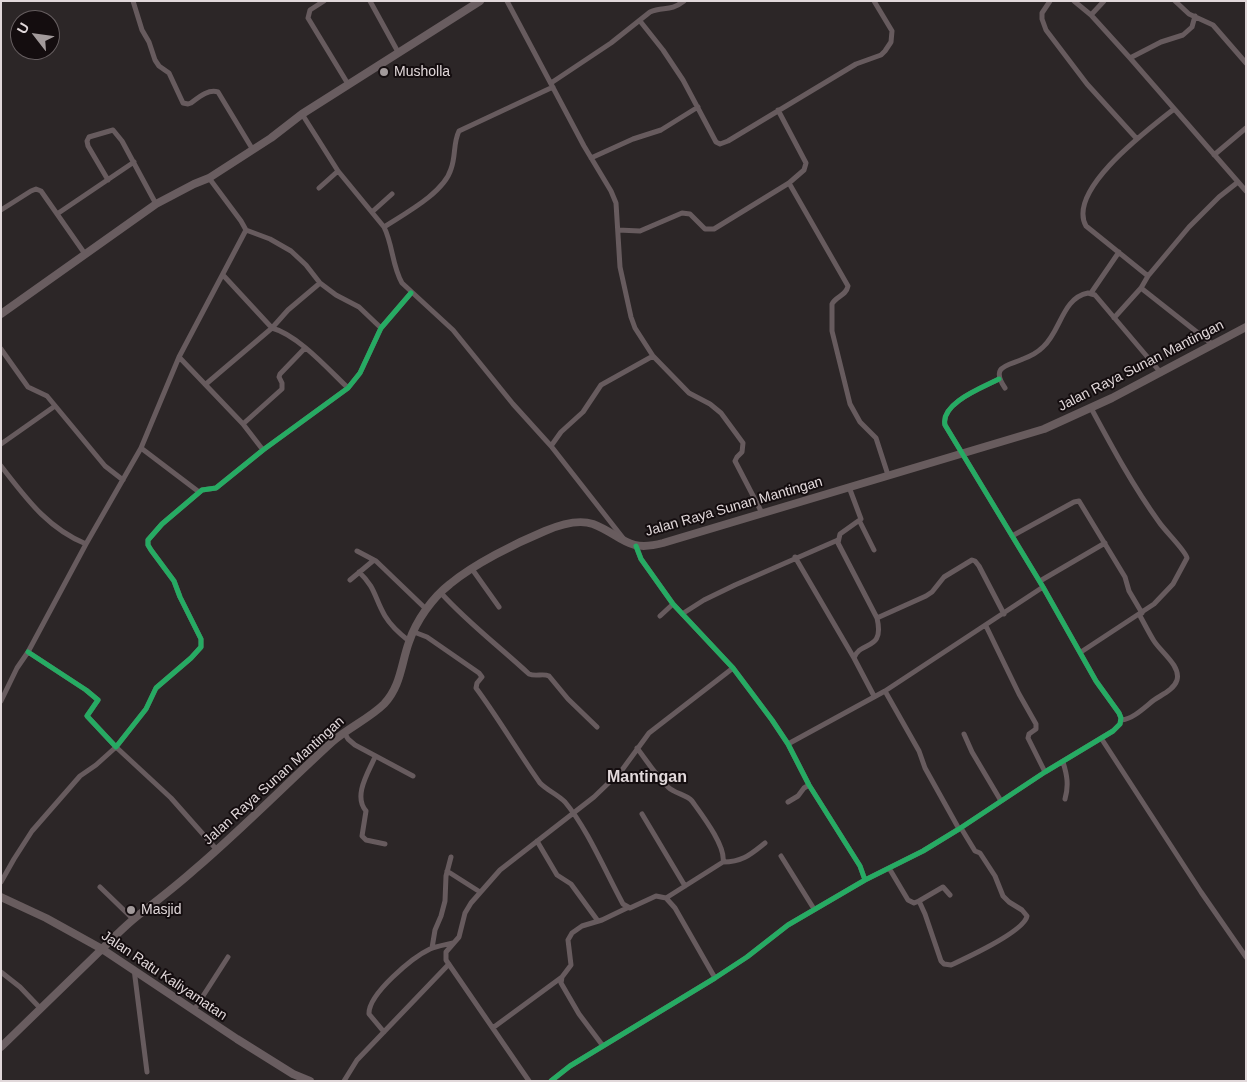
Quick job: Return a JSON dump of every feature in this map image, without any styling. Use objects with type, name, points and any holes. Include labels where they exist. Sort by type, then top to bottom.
[{"type":"main road","name":"Jalan Raya Sunan Mantingan","points":[[102,949],[133,919],[193,872],[343,733],[383,705],[402,674],[409,641],[426,610],[450,584],[472,569],[522,542],[562,525],[583,522],[593,524],[636,546],[656,545],[1044,429],[1161,373],[1246,327]]},
{"type":"main road","name":"Jalan Ratu Kaliyamatan","points":[[1,897],[46,918],[102,949]]},
{"type":"street","points":[[133,1],[142,30],[149,42],[155,60],[169,74],[183,103],[188,104],[208,92],[218,92],[253,150]]},
{"type":"street","points":[[324,1],[310,10],[308,18],[348,84]]},
{"type":"street","points":[[370,1],[398,52]]},
{"type":"street","points":[[1,314],[156,204],[209,178],[281,131],[302,114],[480,1]]},
{"type":"street","points":[[507,1],[616,202],[620,267],[635,328],[653,356],[689,393],[721,413],[743,444],[742,452],[735,461],[762,513]]},
{"type":"street","points":[[384,227],[439,188],[451,171],[454,142],[459,131],[552,85],[654,10],[672,8],[684,1]]},
{"type":"street","points":[[640,21],[663,50],[718,144],[728,141],[856,64],[880,55],[885,51],[891,42],[892,30],[874,1]]},
{"type":"street","points":[[1050,1],[1042,13],[1046,30],[1087,84],[1137,139]]},
{"type":"street","points":[[1074,1],[1091,15],[1130,58],[1246,191]]},
{"type":"street","points":[[1091,15],[1104,1]]},
{"type":"street","points":[[1175,1],[1183,10],[1209,22],[1216,28],[1246,63]]},
{"type":"street","points":[[1130,58],[1161,42],[1184,35],[1192,27],[1195,16]]},
{"type":"street","points":[[591,158],[633,139],[661,130],[698,107]]},
{"type":"street","points":[[1148,276],[1086,226],[1083,221],[1083,209],[1084,203],[1096,183],[1111,164],[1137,139],[1174,109]]},
{"type":"street","points":[[618,230],[640,231],[682,213],[690,214],[705,229],[714,230],[788,183],[804,170],[806,164],[778,110]]},
{"type":"street","points":[[302,114],[338,171],[384,227],[402,283],[453,330],[513,404],[551,446],[626,542]]},
{"type":"street","points":[[1214,155],[1246,128]]},
{"type":"street","points":[[108,180],[87,141],[89,138],[103,132],[115,130],[156,204]]},
{"type":"street","points":[[57,214],[134,162]]},
{"type":"street","points":[[318,188],[338,171]]},
{"type":"street","points":[[209,178],[246,230],[270,239],[291,251],[306,265],[320,283],[336,295],[359,307],[381,328]]},
{"type":"street","points":[[1114,318],[1141,288],[1148,276],[1204,210],[1238,182]]},
{"type":"street","points":[[788,183],[848,286],[844,294],[834,300],[832,304],[832,331],[850,404],[860,422],[876,438],[888,475]]},
{"type":"street","points":[[1,210],[31,191],[41,191],[85,254]]},
{"type":"street","points":[[372,212],[392,194]]},
{"type":"street","points":[[2,697],[141,448],[179,356],[246,230]]},
{"type":"street","points":[[1005,388],[1000,379],[1000,371],[1004,366],[1035,354],[1048,342],[1058,328],[1071,301],[1084,294],[1091,293],[1119,252]]},
{"type":"street","points":[[223,275],[272,328],[282,331],[305,348],[348,388]]},
{"type":"street","points":[[206,384],[272,328],[288,310],[320,283]]},
{"type":"street","points":[[1141,288],[1212,344]]},
{"type":"street","points":[[1,882],[32,831],[47,813],[80,776],[116,747],[146,709],[156,688],[191,658],[200,647],[201,638],[174,581],[147,543],[162,524],[199,492],[216,488],[263,450],[348,388],[360,373],[381,328],[411,293]]},
{"type":"street","points":[[1091,293],[1161,373]]},
{"type":"street","points":[[1,348],[28,387],[47,396],[104,466],[123,480]]},
{"type":"street","points":[[243,424],[282,389],[280,374],[305,348]]},
{"type":"street","points":[[179,356],[243,424],[263,450]]},
{"type":"street","points":[[551,446],[561,432],[583,412],[601,385],[653,356]]},
{"type":"street","points":[[1000,379],[978,389],[954,404],[945,414],[945,425],[1040,581],[1093,676],[1122,720]]},
{"type":"street","points":[[1,444],[55,406]]},
{"type":"street","points":[[1081,652],[1158,601],[1173,584],[1187,562],[1187,555],[1169,536],[1144,501],[1091,408]]},
{"type":"street","points":[[141,448],[199,492]]},
{"type":"street","points":[[1,466],[26,498],[50,523],[70,538],[86,544]]},
{"type":"street","points":[[850,486],[861,517],[860,522],[874,550]]},
{"type":"street","points":[[551,1081],[570,1066],[747,957],[788,925],[865,880],[923,851],[960,828],[1101,738],[1117,727],[1122,720],[1133,715],[1167,692],[1176,683],[1178,678],[1175,668],[1155,643],[1129,592],[1125,577],[1079,501],[1012,536]]},
{"type":"street","points":[[854,658],[855,654],[876,640],[879,632],[877,618],[838,540],[840,534],[860,522]]},
{"type":"street","points":[[682,614],[735,584],[838,540]]},
{"type":"street","points":[[1040,581],[1105,543]]},
{"type":"street","points":[[636,546],[641,559],[673,604],[733,668],[754,694],[788,744],[809,785],[860,866],[865,880]]},
{"type":"street","points":[[357,551],[384,567],[426,610]]},
{"type":"street","points":[[795,557],[874,696]]},
{"type":"street","points":[[350,580],[374,560]]},
{"type":"street","points":[[877,618],[926,596],[932,592],[944,576],[972,560],[979,566],[1004,614]]},
{"type":"street","points":[[472,569],[500,606]]},
{"type":"street","points":[[358,572],[372,586],[379,605],[389,623],[409,641]]},
{"type":"street","points":[[788,744],[885,691],[1043,587]]},
{"type":"street","points":[[441,593],[473,625],[489,637],[529,674],[549,676],[568,699],[597,727]]},
{"type":"street","points":[[660,616],[673,604]]},
{"type":"street","points":[[986,626],[1019,694],[1036,724],[1036,729],[1029,734],[1028,738],[1045,772]]},
{"type":"street","points":[[414,632],[427,637],[479,673],[482,677],[476,688],[540,783],[546,789],[557,794],[573,815],[622,904],[627,908]]},
{"type":"street","points":[[28,652],[98,700],[87,716],[116,747],[171,798],[217,850]]},
{"type":"street","points":[[529,1081],[445,956],[448,948],[461,933],[467,909],[480,892],[510,862],[573,815],[622,770],[649,733],[733,668]]},
{"type":"street","points":[[885,691],[919,750],[925,768],[960,828],[975,851],[980,852],[995,876],[1004,896],[1009,902],[1025,912],[1026,920],[997,942],[962,960],[946,965],[940,961],[919,901]]},
{"type":"street","points":[[343,733],[352,743],[413,776]]},
{"type":"street","points":[[964,734],[972,752],[1001,801]]},
{"type":"street","points":[[1101,738],[1201,892],[1246,957]]},
{"type":"street","points":[[638,748],[668,787],[677,794],[690,798],[721,848],[724,857],[723,862]]},
{"type":"street","points":[[375,757],[360,796],[361,805],[366,811],[362,836],[366,840],[384,844]]},
{"type":"street","points":[[1063,762],[1068,779],[1068,792],[1065,799]]},
{"type":"street","points":[[788,802],[798,796],[809,785]]},
{"type":"street","points":[[642,814],[685,886]]},
{"type":"street","points":[[537,841],[557,875],[571,884],[598,921]]},
{"type":"street","points":[[666,898],[723,862],[735,862],[745,858],[765,843]]},
{"type":"street","points":[[781,856],[814,909]]},
{"type":"street","points":[[432,948],[435,930],[445,901],[447,871],[451,858]]},
{"type":"street","points":[[889,868],[908,900],[914,903],[943,887],[950,896]]},
{"type":"street","points":[[447,871],[480,892]]},
{"type":"street","points":[[100,887],[133,919]]},
{"type":"street","points":[[494,1027],[562,976],[571,965],[568,940],[572,933],[582,926],[639,905],[656,896],[666,898],[675,908],[715,978]]},
{"type":"street","points":[[384,1032],[369,1014],[370,1004],[384,986],[425,952],[432,948],[453,943]]},
{"type":"street","name":"Jalan Ratu Kaliyamatan","points":[[102,949],[236,1039],[293,1074],[310,1081]]},
{"type":"street","name":"Jalan Raya Sunan Mantingan","points":[[1,1047],[102,949]]},
{"type":"street","points":[[194,1010],[228,957]]},
{"type":"street","points":[[344,1081],[357,1060],[449,964]]},
{"type":"street","points":[[134,969],[147,1072]]},
{"type":"street","points":[[1,972],[20,986],[41,1009]]},
{"type":"street","points":[[562,976],[562,982],[573,1004],[603,1046]]},
{"type":"cycle path","points":[[28,652],[98,700],[87,716],[116,747],[146,709],[156,688],[201,647],[201,639],[174,581],[151,550],[148,540],[162,524],[202,490],[216,488],[263,450],[348,388],[360,373],[381,328],[411,293]]},
{"type":"cycle path","points":[[865,880],[923,851],[959,829],[1045,772],[1113,731],[1120,724],[1121,718],[1119,713],[1096,681],[1043,587],[945,425],[945,417],[956,403],[974,391],[999,379]]},
{"type":"cycle path","points":[[551,1081],[570,1066],[747,957],[788,925],[865,880],[860,866],[809,785],[788,744],[772,720],[733,668],[673,604],[641,559],[636,546]]},
{"type":"place","name":"Musholla","points":[[384,72]]},
{"type":"place","name":"Masjid","points":[[131,910]]},
{"type":"district","name":"Mantingan","points":[[647,778]]}]
